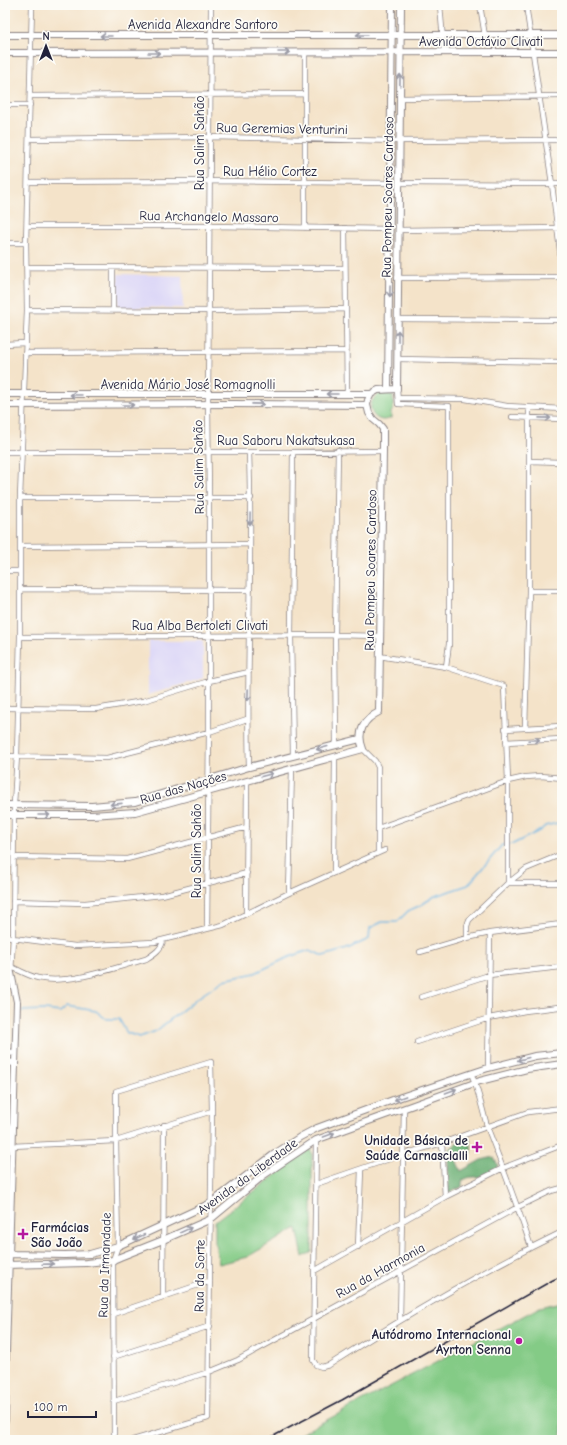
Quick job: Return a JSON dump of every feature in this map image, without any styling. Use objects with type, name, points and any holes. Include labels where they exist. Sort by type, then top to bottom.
[{"type":"street","points":[[5,1420],[7,1254],[17,1002],[12,970],[14,804],[17,756],[20,637],[20,498],[27,310],[26,243],[32,5]]},
{"type":"street","name":"Rua Salim Sahão","points":[[207,928],[209,732],[208,353],[211,5]]},
{"type":"street","name":"Rua Pompeu Soares Cardoso","points":[[388,389],[392,5]]},
{"type":"street","name":"Rua Pompeu Soares Cardoso","points":[[397,389],[401,5]]},
{"type":"street","points":[[440,5],[444,35],[444,52]]},
{"type":"street","points":[[480,5],[485,36]]},
{"type":"street","points":[[526,5],[545,140],[560,228],[562,268]]},
{"type":"street","name":"Avenida Alexandre Santoro","points":[[5,35],[401,35]]},
{"type":"street","name":"Avenida Octávio Clivati","points":[[401,35],[562,35]]},
{"type":"street","points":[[305,52],[305,228]]},
{"type":"street","points":[[5,53],[400,52]]},
{"type":"street","name":"Avenida Octávio Clivati","points":[[400,52],[562,52]]},
{"type":"street","points":[[30,96],[305,94]]},
{"type":"street","points":[[400,98],[562,96]]},
{"type":"street","points":[[5,105],[30,105]]},
{"type":"street","name":"Rua Geremias Venturini","points":[[29,139],[210,137],[399,141],[562,140]]},
{"type":"street","name":"Rua Hélio Cortez","points":[[28,182],[210,181],[391,183]]},
{"type":"street","points":[[399,183],[562,184]]},
{"type":"street","name":"Rua Archangelo Massaro","points":[[27,226],[209,226],[390,229]]},
{"type":"street","points":[[345,228],[347,394]]},
{"type":"street","points":[[398,230],[560,228]]},
{"type":"street","points":[[5,242],[26,243]]},
{"type":"street","points":[[27,267],[345,268]]},
{"type":"street","points":[[113,268],[113,310]]},
{"type":"street","points":[[397,278],[562,277]]},
{"type":"street","points":[[27,310],[209,311],[346,309]]},
{"type":"street","points":[[398,319],[562,320]]},
{"type":"street","points":[[5,344],[25,343]]},
{"type":"street","points":[[25,353],[346,351]]},
{"type":"street","points":[[398,359],[562,362]]},
{"type":"street","points":[[397,389],[399,398],[398,404],[449,406],[449,644],[446,667]]},
{"type":"street","name":"Avenida Mário José Romagnolli","points":[[5,394],[372,394],[378,390],[397,389]]},
{"type":"street","points":[[367,405],[372,394]]},
{"type":"street","points":[[399,398],[465,399],[506,406],[562,409]]},
{"type":"street","name":"Avenida Mário José Romagnolli","points":[[5,404],[367,405]]},
{"type":"street","name":"Rua Pompeu Soares Cardoso","points":[[360,739],[361,728],[364,723],[370,717],[382,712],[380,636],[383,429],[370,417],[367,405]]},
{"type":"street","points":[[525,728],[529,591],[529,408]]},
{"type":"street","points":[[512,418],[562,419]]},
{"type":"street","points":[[336,745],[335,635],[338,450]]},
{"type":"street","name":"Rua Saboru Nakatsukasa","points":[[5,452],[383,451]]},
{"type":"street","points":[[248,767],[247,719],[251,498],[249,452]]},
{"type":"street","points":[[293,452],[291,636],[293,756]]},
{"type":"street","points":[[529,461],[562,462]]},
{"type":"street","points":[[20,498],[251,498]]},
{"type":"street","points":[[20,546],[250,544]]},
{"type":"street","points":[[5,571],[20,571]]},
{"type":"street","points":[[20,588],[250,590]]},
{"type":"street","points":[[529,591],[562,591]]},
{"type":"street","name":"Rua Alba Bertoleti Clivati","points":[[20,637],[380,636]]},
{"type":"street","points":[[380,656],[446,667],[504,686],[508,781],[508,883]]},
{"type":"street","points":[[5,708],[96,709],[143,701],[209,681],[249,672]]},
{"type":"street","points":[[5,756],[107,758],[209,732],[247,719]]},
{"type":"street","points":[[506,729],[562,726]]},
{"type":"street","points":[[360,739],[363,749],[378,767],[378,853]]},
{"type":"street","name":"Rua das Nações","points":[[5,805],[92,806],[135,802],[248,767],[360,739]]},
{"type":"street","points":[[506,742],[562,739]]},
{"type":"street","points":[[345,742],[347,753]]},
{"type":"street","name":"Rua das Nações","points":[[5,815],[92,815],[135,812],[363,749]]},
{"type":"street","points":[[334,873],[335,756]]},
{"type":"street","points":[[289,893],[292,768]]},
{"type":"street","points":[[378,828],[508,781],[526,777],[541,776],[562,778]]},
{"type":"street","points":[[246,913],[247,781]]},
{"type":"street","points":[[14,857],[127,859],[247,827]]},
{"type":"street","points":[[5,935],[13,938],[75,946],[154,942],[163,940],[224,925],[246,913],[385,850]]},
{"type":"street","points":[[467,938],[469,920],[508,883],[526,869],[562,854]]},
{"type":"street","points":[[13,901],[85,903],[162,895],[247,873]]},
{"type":"street","points":[[508,883],[559,883]]},
{"type":"street","points":[[420,952],[490,933],[561,924]]},
{"type":"street","points":[[488,1068],[490,933]]},
{"type":"street","points":[[5,958],[12,970],[37,978],[77,978],[146,959],[156,952],[163,944],[163,940]]},
{"type":"street","points":[[421,997],[489,975],[561,966]]},
{"type":"street","points":[[417,1042],[489,1018],[524,1011],[559,1007]]},
{"type":"street","points":[[5,1052],[15,1053]]},
{"type":"street","name":"Avenida da Liberdade","points":[[7,1254],[90,1254],[118,1246],[211,1203],[273,1155],[300,1137],[317,1128],[471,1073],[535,1056],[562,1054]]},
{"type":"street","points":[[5,1062],[15,1063]]},
{"type":"street","name":"Rua da Irmandade","points":[[114,1440],[113,1260],[118,1246],[116,1091],[211,1062]]},
{"type":"street","name":"Rua da Sorte","points":[[133,1440],[208,1418],[212,1110],[211,1062]]},
{"type":"street","name":"Avenida da Liberdade","points":[[7,1265],[86,1263],[113,1260],[164,1240],[211,1218],[264,1175],[316,1140],[475,1082],[527,1068],[562,1064]]},
{"type":"street","points":[[471,1073],[488,1127],[518,1207],[531,1247]]},
{"type":"street","points":[[316,1184],[361,1170],[404,1154],[442,1143],[528,1112],[562,1108]]},
{"type":"street","points":[[400,1320],[404,1109]]},
{"type":"street","points":[[5,1150],[12,1146],[116,1141],[212,1110]]},
{"type":"street","points":[[163,1297],[164,1126]]},
{"type":"street","points":[[316,1140],[313,1319],[313,1360],[316,1365],[322,1367],[329,1365],[400,1320],[531,1247],[562,1232]]},
{"type":"street","points":[[442,1143],[445,1198]]},
{"type":"street","points":[[314,1271],[445,1198],[503,1168],[562,1145]]},
{"type":"street","points":[[358,1247],[361,1170]]},
{"type":"street","name":"Rua da Harmonia","points":[[114,1401],[209,1372],[238,1360],[518,1207],[551,1191],[562,1188]]},
{"type":"street","points":[[113,1314],[210,1281]]},
{"type":"street","points":[[113,1357],[210,1326]]},
{"type":"shaded area","points":[[118,274],[182,276],[183,308],[118,307]]},
{"type":"shaded area","points":[[148,641],[203,642],[203,678],[148,695]]},
{"type":"green space","points":[[381,393],[388,393],[393,396],[393,410],[391,412],[391,418],[385,420],[375,417],[371,408],[375,397]]},
{"type":"green space","points":[[470,1139],[472,1153],[458,1156],[456,1160],[461,1171],[481,1160],[494,1157],[498,1166],[483,1176],[469,1178],[462,1181],[462,1187],[448,1193],[448,1151],[458,1142]]},
{"type":"green space","points":[[310,1149],[312,1153],[312,1252],[303,1257],[297,1228],[247,1257],[219,1264],[215,1243],[215,1221]]},
{"type":"green space","name":"Autódromo Internacional Ayrton Senna","points":[[562,1302],[562,1440],[289,1440],[540,1307]]},
{"type":"waterway","points":[[22,1011],[45,1010],[60,1012],[67,1006],[96,1011],[106,1019],[119,1019],[127,1033],[140,1037],[156,1031],[196,999],[224,980],[255,973],[289,957],[310,950],[323,956],[347,949],[369,939],[370,928],[382,922],[397,922],[408,911],[435,896],[468,885],[502,845],[513,844],[541,830],[545,826],[562,822]]},
{"type":"railway","points":[[266,1440],[342,1400],[562,1276]]},
{"type":"place","name":"Unidade Básica de Saúde Carnascialli","points":[[477,1147]]},
{"type":"place","name":"Farmácias São João","points":[[23,1234]]},
{"type":"place","name":"Autódromo Internacional Ayrton Senna","points":[[519,1341]]}]
